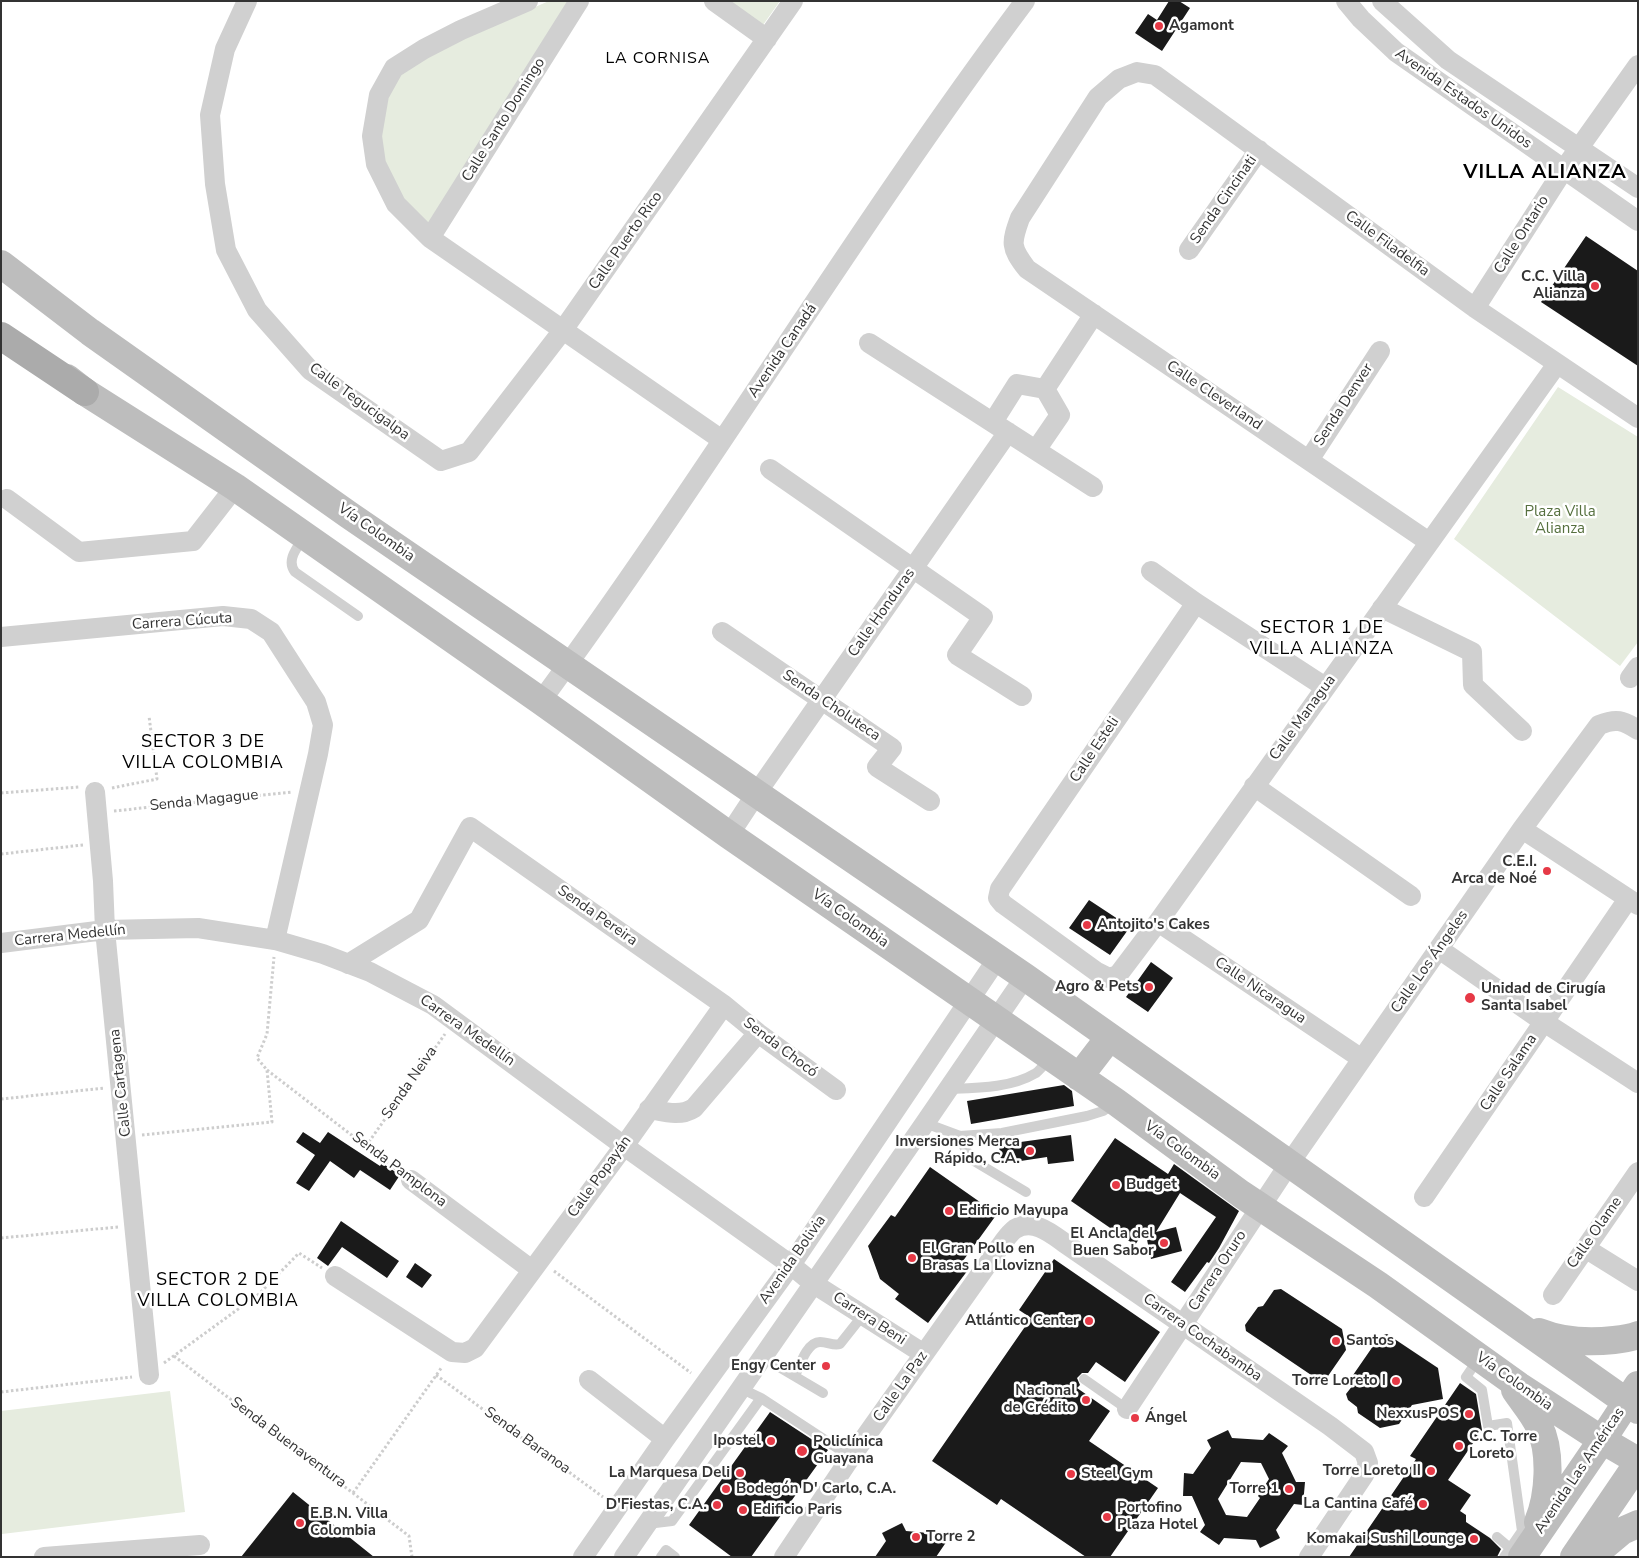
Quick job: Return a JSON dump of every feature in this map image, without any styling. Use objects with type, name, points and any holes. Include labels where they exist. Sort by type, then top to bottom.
[{"type":"main road","name":"Vía Colombia","points":[[1,264],[106,344],[349,515],[1025,977],[1515,1323],[1634,1399]]},
{"type":"main road","name":"Vía Colombia","points":[[1,326],[85,392],[235,487],[729,835],[1116,1102],[1260,1206],[1378,1285],[1508,1378],[1638,1462]]},
{"type":"main road","points":[[1,336],[85,392]]},
{"type":"main road","points":[[1079,1077],[1109,1038]]},
{"type":"main road","points":[[1515,1323],[1552,1337],[1575,1342],[1599,1342],[1638,1336]]},
{"type":"main road","points":[[1508,1378],[1540,1426],[1545,1444],[1548,1476],[1545,1502],[1540,1519],[1515,1553]]},
{"type":"main road","name":"Avenida Las Américas","points":[[1515,1553],[1634,1399]]},
{"type":"main road","points":[[1574,1557],[1638,1462]]},
{"type":"main road","points":[[1591,1557],[1622,1531],[1638,1524]]},
{"type":"street","name":"Calle Tegucigalpa","points":[[247,1],[225,49],[210,115],[215,184],[226,250],[257,310],[310,370],[442,461]]},
{"type":"street","points":[[528,1],[461,30],[424,49],[394,68],[379,95],[372,136],[376,164],[396,204],[430,238],[722,440]]},
{"type":"street","name":"Calle Santo Domingo","points":[[430,238],[579,1]]},
{"type":"street","points":[[714,1],[767,39]]},
{"type":"street","name":"Calle Puerto Rico","points":[[442,461],[469,452],[563,330],[793,1]]},
{"type":"street","name":"Avenida Canadá","points":[[541,701],[568,665],[722,440],[970,74],[1025,1]]},
{"type":"street","name":"Avenida Estados Unidos","points":[[1346,1],[1361,19],[1396,52],[1638,221]]},
{"type":"street","name":"Avenida Estados Unidos","points":[[1382,1],[1448,60],[1638,188]]},
{"type":"street","name":"Calle Ontario","points":[[1475,308],[1564,169],[1638,65]]},
{"type":"street","name":"Calle Filadelfia","points":[[1013,240],[1020,218],[1098,97],[1119,79],[1138,72],[1155,75],[1475,308],[1638,418]]},
{"type":"street","name":"Senda Cincinati","points":[[1189,250],[1259,150]]},
{"type":"street","name":"Calle Cleverland","points":[[1013,240],[1016,255],[1027,269],[1429,542]]},
{"type":"street","points":[[1036,450],[1060,415],[1045,389],[1094,314]]},
{"type":"street","points":[[869,343],[1093,487]]},
{"type":"street","name":"Senda Denver","points":[[1309,460],[1380,351]]},
{"type":"street","name":"Calle Managua","points":[[1118,975],[1158,922],[1254,786],[1317,682],[1382,608],[1557,364]]},
{"type":"street","name":"Calle Honduras","points":[[756,794],[913,568],[1000,427],[1017,384],[1045,389]]},
{"type":"street","points":[[770,469],[983,617],[957,655],[1022,696]]},
{"type":"street","points":[[7,499],[79,552],[193,540],[235,487]]},
{"type":"street","points":[[1151,572],[1317,682]]},
{"type":"street","name":"Calle Esteli","points":[[1118,975],[1109,978],[1097,972],[998,898],[1000,889],[1196,603]]},
{"type":"street","points":[[1382,608],[1472,652],[1473,685],[1522,731]]},
{"type":"street","name":"Carrera Cúcuta","points":[[1,637],[223,616],[251,620],[271,632],[316,702],[323,725],[275,940]]},
{"type":"street","name":"Senda Choluteca","points":[[722,632],[892,748],[877,767],[930,801]]},
{"type":"street","name":"Calle Los Ángeles","points":[[1289,1164],[1522,830],[1599,725],[1612,719],[1628,723],[1638,730]]},
{"type":"street","points":[[1254,786],[1411,896]]},
{"type":"street","name":"Calle Cartagena","points":[[95,792],[105,930],[149,1375]]},
{"type":"street","points":[[729,835],[756,794]]},
{"type":"street","name":"Senda Pereira","points":[[348,964],[419,920],[470,827],[724,1005]]},
{"type":"street","points":[[1522,830],[1633,902]]},
{"type":"street","name":"Calle Salama","points":[[1424,1197],[1544,1022],[1633,902]]},
{"type":"street","name":"Calle Nicaragua","points":[[1158,922],[1362,1059]]},
{"type":"street","name":"Carrera Medellín","points":[[1,943],[105,930],[198,928],[275,940],[323,954],[370,972],[433,1005],[814,1284]]},
{"type":"street","points":[[1440,950],[1544,1022],[1638,1083]]},
{"type":"street","name":"Avenida Bolivia","points":[[583,1557],[665,1438],[706,1384],[790,1265],[997,959]]},
{"type":"street","name":"Avenida Bolivia","points":[[624,1557],[1025,977]]},
{"type":"street","name":"Senda Chocó","points":[[724,1005],[758,1033],[836,1090]]},
{"type":"street","name":"Calle Popayán","points":[[452,1352],[465,1353],[475,1348],[624,1146],[649,1108],[724,1005]]},
{"type":"street","points":[[649,1108],[675,1114],[688,1112],[694,1108],[758,1033]]},
{"type":"street","name":"Carrera Oruro","points":[[1127,1409],[1289,1164]]},
{"type":"street","name":"Calle Olame","points":[[1553,1294],[1638,1172]]},
{"type":"street","name":"Senda Pamplona","points":[[411,1180],[536,1265]]},
{"type":"street","name":"Carrera Cochabamba","points":[[1027,1226],[1039,1226],[1050,1233],[1330,1426],[1364,1452],[1368,1463],[1364,1475],[1309,1557]]},
{"type":"street","name":"Calle La Paz","points":[[784,1557],[1004,1241],[1015,1229],[1027,1226]]},
{"type":"street","points":[[1585,1248],[1638,1281]]},
{"type":"street","points":[[335,1276],[452,1352]]},
{"type":"street","name":"Carrera Beni","points":[[814,1284],[924,1354]]},
{"type":"street","points":[[590,1380],[665,1438]]},
{"type":"street","points":[[44,1557],[200,1545]]},
{"type":"lane","points":[[304,536],[290,563],[291,567],[295,572],[358,616]]},
{"type":"lane","points":[[949,1089],[1002,1085],[1038,1072],[1051,1057]]},
{"type":"lane","points":[[925,1123],[960,1136],[1002,1133],[1037,1127],[1103,1111],[1116,1102]]},
{"type":"lane","points":[[960,1136],[965,1149],[974,1161],[1026,1192]]},
{"type":"lane","points":[[795,1376],[810,1346],[814,1342],[840,1344],[863,1315]]},
{"type":"lane","points":[[762,1357],[823,1393]]},
{"type":"lane","points":[[1479,1357],[1466,1377],[1482,1390],[1488,1426],[1507,1423],[1522,1531],[1515,1553],[1497,1537]]},
{"type":"lane","points":[[1084,1380],[1127,1409]]},
{"type":"lane","points":[[740,1388],[761,1398],[852,1457]]},
{"type":"lane","points":[[646,1524],[672,1521],[761,1398]]},
{"type":"lane","points":[[661,1557],[666,1550],[675,1557]]},
{"type":"path","points":[[1,792],[76,786],[95,792],[157,778],[149,716]]},
{"type":"path","name":"Senda Magague","points":[[97,813],[310,790]]},
{"type":"path","points":[[1,854],[100,843]]},
{"type":"path","points":[[126,1137],[272,1122],[267,1070],[257,1058],[267,1034],[275,940]]},
{"type":"path","name":"Senda Neiva","points":[[366,1146],[455,1021]]},
{"type":"path","name":"Senda Pamplona","points":[[267,1070],[411,1180]]},
{"type":"path","points":[[1,1099],[122,1087]]},
{"type":"path","points":[[1,1238],[134,1226]]},
{"type":"path","points":[[1,1392],[149,1375],[259,1294],[298,1254],[335,1276]]},
{"type":"path","points":[[536,1265],[706,1384]]},
{"type":"path","points":[[353,1493],[452,1352]]},
{"type":"path","name":"Senda Buenaventura","points":[[174,1356],[408,1536],[412,1557]]},
{"type":"path","name":"Senda Baranoa","points":[[436,1375],[618,1508]]},
{"type":"green space","points":[[549,1],[572,1],[430,228],[400,199],[384,163],[380,136],[384,99],[399,76],[427,56],[463,38]]},
{"type":"green space","points":[[730,1],[780,1],[763,25]]},
{"type":"green space","name":"Plaza Villa Alianza","points":[[1558,387],[1638,437],[1638,642],[1620,666],[1454,539]]},
{"type":"green space","points":[[170,1391],[185,1512],[2,1534],[1,1411]]},
{"type":"building","name":"Agamont","points":[[1169,1],[1179,1],[1190,8],[1162,51],[1135,33],[1148,14],[1157,20]]},
{"type":"building","name":"C.C. Villa Alianza","points":[[1586,236],[1638,271],[1638,366],[1541,302]]},
{"type":"building","points":[[1089,900],[1130,927],[1110,955],[1069,928]]},
{"type":"building","name":"Agro & Pets","points":[[1151,962],[1173,978],[1148,1012],[1126,997]]},
{"type":"building","points":[[1064,1085],[1072,1091],[1074,1106],[971,1124],[967,1101]]},
{"type":"building","points":[[303,1132],[320,1143],[328,1132],[380,1166],[382,1163],[400,1175],[390,1190],[360,1170],[354,1178],[330,1161],[309,1191],[296,1183],[315,1155],[296,1142]]},
{"type":"building","points":[[1071,1135],[1074,1161],[1048,1164],[1047,1157],[1001,1164],[999,1145]]},
{"type":"building","points":[[1115,1138],[1168,1174],[1174,1164],[1239,1211],[1209,1263],[1207,1262],[1185,1292],[1171,1282],[1216,1217],[1180,1193],[1156,1232],[1176,1227],[1182,1251],[1151,1259],[1145,1230],[1135,1245],[1071,1201]]},
{"type":"building","points":[[930,1167],[997,1214],[960,1265],[968,1270],[928,1323],[895,1299],[899,1294],[880,1279],[868,1246],[891,1215],[895,1217]]},
{"type":"building","points":[[341,1221],[399,1261],[387,1278],[342,1247],[328,1266],[317,1258]]},
{"type":"building","points":[[1054,1259],[1160,1332],[1125,1382],[1096,1362],[1088,1373],[1082,1373],[1077,1378],[1080,1385],[1077,1388],[1110,1411],[1089,1441],[1158,1488],[1110,1557],[1086,1557],[1001,1499],[997,1505],[932,1461],[1031,1318],[1019,1310]]},
{"type":"building","points":[[415,1263],[432,1275],[422,1288],[406,1277]]},
{"type":"building","points":[[1281,1289],[1342,1329],[1346,1350],[1328,1376],[1320,1381],[1246,1331],[1245,1325],[1258,1307],[1263,1306],[1274,1290]]},
{"type":"building","name":"Torre Loreto I","points":[[1387,1334],[1438,1368],[1443,1399],[1412,1405],[1399,1424],[1380,1428],[1358,1413],[1357,1407],[1348,1400],[1346,1394],[1353,1385],[1351,1378],[1380,1336]]},
{"type":"building","name":"Torre Loreto II","points":[[1460,1383],[1476,1394],[1482,1430],[1448,1480],[1471,1495],[1460,1511],[1466,1515],[1466,1522],[1490,1538],[1501,1549],[1497,1557],[1349,1557],[1416,1459],[1410,1456]]},
{"type":"building","name":"Edificio Paris","points":[[770,1412],[828,1450],[751,1557],[732,1557],[689,1525]]},
{"type":"building","name":"Torre 1","points":[[1228,1430],[1232,1438],[1263,1440],[1269,1433],[1288,1446],[1282,1453],[1296,1482],[1305,1482],[1303,1505],[1294,1504],[1276,1530],[1280,1538],[1260,1548],[1256,1540],[1224,1538],[1219,1545],[1200,1532],[1205,1525],[1192,1496],[1183,1496],[1184,1473],[1193,1474],[1211,1448],[1207,1440]],"holes":[[[1241,1462],[1261,1463],[1269,1479],[1258,1496],[1260,1498],[1247,1517],[1226,1515],[1218,1499]]]},
{"type":"building","name":"E.B.N. Villa Colombia","points":[[293,1492],[374,1557],[241,1557]]},
{"type":"building","name":"Torre 2","points":[[902,1523],[906,1531],[951,1535],[936,1557],[875,1557],[886,1541],[882,1533]]},
{"type":"place","name":"Agamont","points":[[1159,26]]},
{"type":"place","name":"C.C. Villa Alianza","points":[[1595,286]]},
{"type":"place","name":"C.E.I. Arca de Noé","points":[[1547,871]]},
{"type":"place","name":"Antojito's Cakes","points":[[1087,925]]},
{"type":"place","name":"Agro & Pets","points":[[1149,987]]},
{"type":"place","name":"Unidad de Cirugía Santa Isabel","points":[[1470,998]]},
{"type":"place","name":"Inversiones Merca Rápido, C.A.","points":[[1030,1151]]},
{"type":"place","name":"Budget","points":[[1116,1185]]},
{"type":"place","name":"Edificio Mayupa","points":[[949,1211]]},
{"type":"place","name":"El Ancla del Buen Sabor","points":[[1164,1243]]},
{"type":"place","name":"El Gran Pollo en Brasas La Llovizna","points":[[912,1258]]},
{"type":"place","name":"Atlántico Center","points":[[1089,1321]]},
{"type":"place","name":"Santos","points":[[1336,1341]]},
{"type":"place","name":"Engy Center","points":[[826,1366]]},
{"type":"place","name":"Torre Loreto I","points":[[1396,1381]]},
{"type":"place","name":"Nacional de Crédito","points":[[1086,1400]]},
{"type":"place","name":"NexxusPOS","points":[[1469,1414]]},
{"type":"place","name":"Ángel","points":[[1135,1418]]},
{"type":"place","name":"Ipostel","points":[[771,1441]]},
{"type":"place","name":"C.C. Torre Loreto","points":[[1459,1446]]},
{"type":"place","name":"Policlínica Guayana","points":[[802,1451]]},
{"type":"place","name":"Torre Loreto II","points":[[1431,1471]]},
{"type":"place","name":"La Marquesa Deli","points":[[740,1473]]},
{"type":"place","name":"Steel Gym","points":[[1071,1474]]},
{"type":"place","name":"Bodegón D' Carlo, C.A.","points":[[726,1489]]},
{"type":"place","name":"Torre 1","points":[[1289,1489]]},
{"type":"place","name":"La Cantina Café","points":[[1423,1504]]},
{"type":"place","name":"D'Fiestas, C.A.","points":[[717,1505]]},
{"type":"place","name":"Edificio Paris","points":[[743,1510]]},
{"type":"place","name":"Portofino Plaza Hotel","points":[[1107,1517]]},
{"type":"place","name":"E.B.N. Villa Colombia","points":[[300,1523]]},
{"type":"place","name":"Torre 2","points":[[916,1537]]},
{"type":"place","name":"Komakai Sushi Lounge","points":[[1474,1539]]},
{"type":"district","name":"LA CORNISA","points":[[658,59]]},
{"type":"district","name":"VILLA ALIANZA","points":[[1545,173]]},
{"type":"district","name":"SECTOR 1 DE VILLA ALIANZA","points":[[1322,639]]},
{"type":"district","name":"SECTOR 3 DE VILLA COLOMBIA","points":[[203,753]]},
{"type":"district","name":"SECTOR 2 DE VILLA COLOMBIA","points":[[218,1291]]}]
